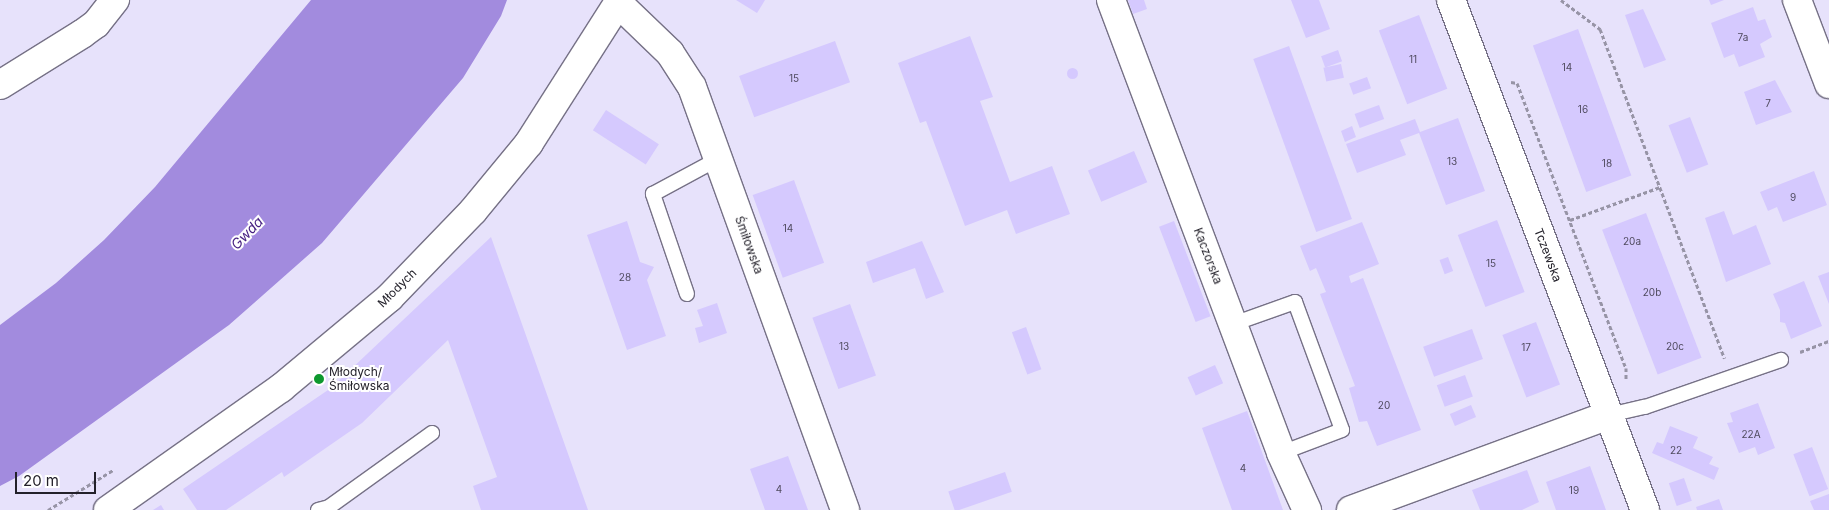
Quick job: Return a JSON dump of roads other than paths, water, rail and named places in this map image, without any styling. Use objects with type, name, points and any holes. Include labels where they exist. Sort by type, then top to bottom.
[{"type":"street","points":[[0,85],[96,24],[115,0]]},
{"type":"street","name":"Kaczorska","points":[[1111,0],[1281,453],[1308,510]]},
{"type":"street","name":"Tczewska","points":[[1451,0],[1618,413],[1645,510]]},
{"type":"street","points":[[1797,0],[1829,84]]},
{"type":"street","name":"Śmiłowska","points":[[619,1],[652,33],[683,71],[718,159],[845,510]]},
{"type":"street","name":"Młodych","points":[[108,510],[281,388],[389,298],[473,211],[529,143],[619,1]]},
{"type":"street","points":[[1351,510],[1618,413]]},
{"type":"lane","points":[[687,294],[653,194],[718,159]]},
{"type":"lane","points":[[1233,324],[1295,302],[1342,430],[1281,453]]},
{"type":"lane","points":[[1618,413],[1732,378],[1781,360]]},
{"type":"lane","points":[[318,510],[329,507],[432,433]]},
{"type":"water","name":"Gwda","points":[[311,0],[507,0],[501,16],[463,78],[322,243],[229,325],[19,476],[0,486],[0,325],[56,283],[104,240],[155,187]]},
{"type":"place","name":"Młodych/ Śmiłowska","points":[[319,379]]}]
